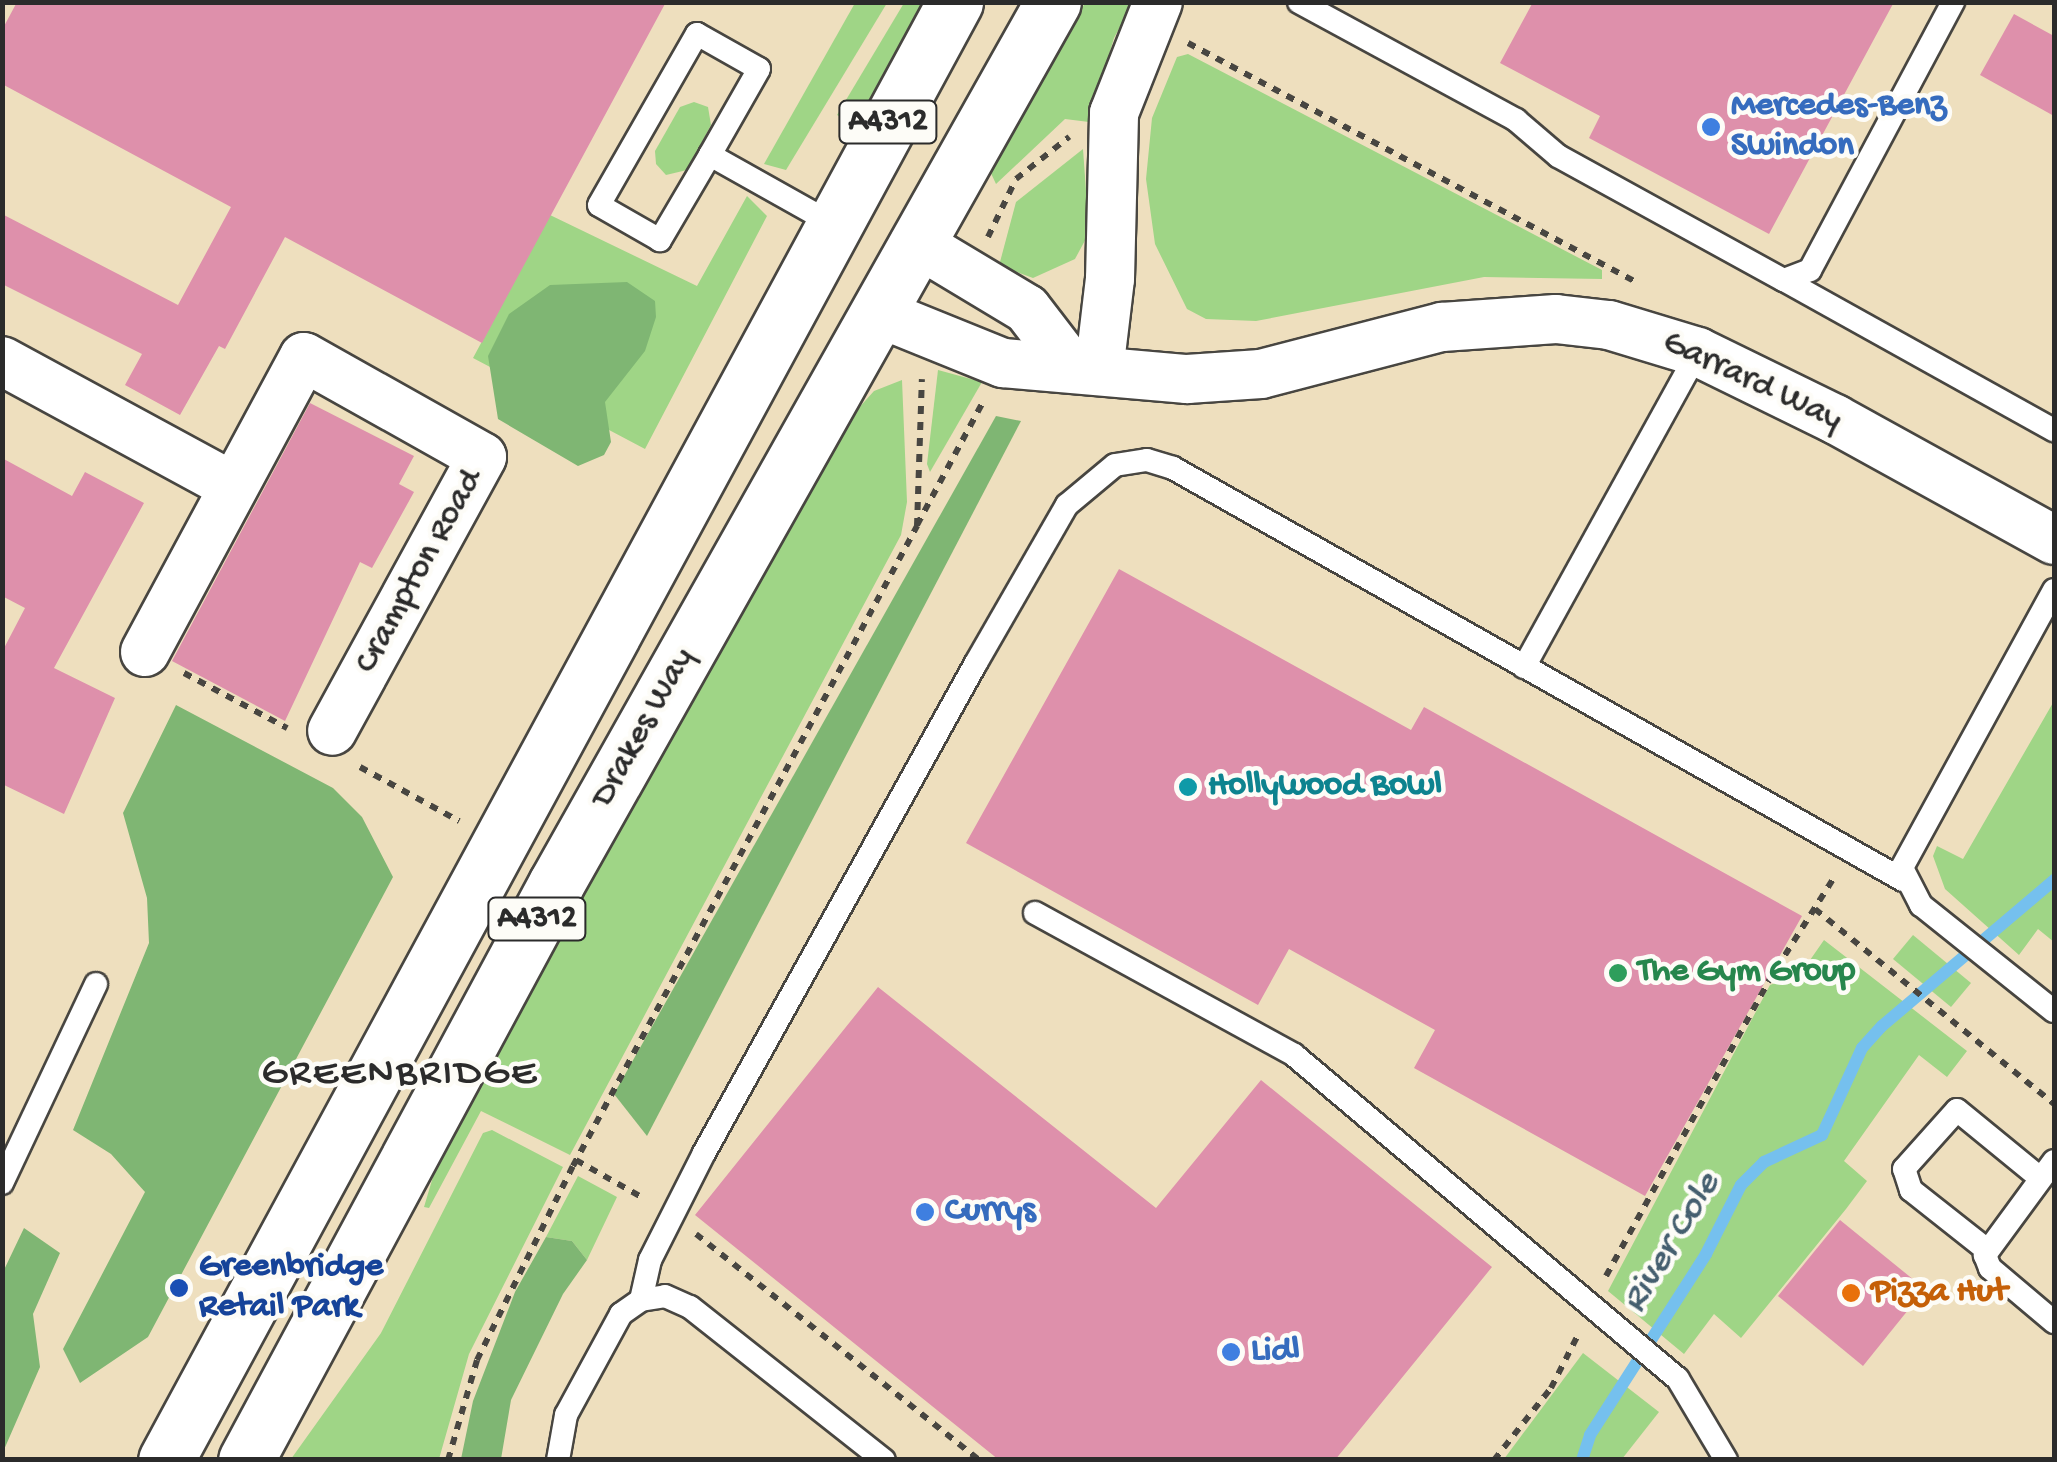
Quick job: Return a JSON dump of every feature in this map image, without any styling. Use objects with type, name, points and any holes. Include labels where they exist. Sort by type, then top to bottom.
[{"type":"main road","name":"Drakes Way","points":[[166,1460],[955,2]]},
{"type":"main road","name":"Drakes Way","points":[[246,1460],[556,884],[1053,2]]},
{"type":"main road","points":[[839,213],[918,243]]},
{"type":"main road","points":[[807,271],[878,312]]},
{"type":"street","points":[[1085,368],[1110,279],[1110,142],[1121,83],[1153,12]]},
{"type":"street","points":[[918,243],[1027,308],[1085,368]]},
{"type":"street","name":"Garrard Way","points":[[878,312],[1003,364],[1240,376],[1423,331],[1498,320],[1608,325],[1698,352],[1835,418],[2054,540]]},
{"type":"street","name":"Crampton Road","points":[[145,652],[304,357],[482,457],[332,731]]},
{"type":"street","points":[[2,361],[232,486]]},
{"type":"lane","points":[[1299,2],[1516,120],[1558,156],[2054,430]]},
{"type":"lane","points":[[1784,280],[1810,270],[1953,2]]},
{"type":"lane","points":[[697,34],[759,69],[710,154],[660,240],[598,205],[697,34]]},
{"type":"lane","points":[[710,154],[839,213]]},
{"type":"lane","points":[[1524,668],[1698,352]]},
{"type":"lane","points":[[641,1300],[644,1275],[673,1215],[1068,505],[1115,465],[1147,460],[1172,468],[1903,880],[1941,920],[2054,1011]]},
{"type":"lane","points":[[1903,880],[1913,843],[2054,590]]},
{"type":"lane","points":[[1035,913],[1294,1055],[1678,1379],[1726,1460]]},
{"type":"lane","points":[[2,1184],[96,984]]},
{"type":"lane","points":[[1987,1250],[2047,1169],[1957,1110],[1904,1169],[1911,1190],[1987,1250],[1990,1268],[2054,1322]]},
{"type":"lane","points":[[558,1460],[562,1426],[621,1314],[641,1300],[665,1296],[690,1307],[884,1460]]},
{"type":"path","points":[[1153,12],[1646,287]]},
{"type":"path","points":[[970,275],[1016,179],[1064,138],[1110,142]]},
{"type":"path","points":[[917,526],[922,372],[938,340]]},
{"type":"path","points":[[448,1460],[477,1360],[576,1160],[1003,364]]},
{"type":"path","points":[[1494,1460],[1551,1388],[1814,909],[1850,852]]},
{"type":"path","points":[[1814,909],[2054,1104]]},
{"type":"path","points":[[576,1160],[673,1215],[979,1460]]},
{"type":"green space","points":[[855,3],[887,3],[786,170],[764,164]]},
{"type":"green space","points":[[904,3],[929,3],[859,127],[837,115]]},
{"type":"green space","points":[[1085,3],[1133,3],[1114,38],[1089,122],[1065,119],[996,184],[989,169]]},
{"type":"green space","points":[[1188,54],[1602,270],[1602,279],[1484,277],[1256,321],[1206,319],[1187,309],[1155,244],[1146,179],[1152,118],[1177,57]]},
{"type":"green space","points":[[694,102],[708,107],[711,125],[687,170],[666,175],[656,164],[655,151],[680,107]]},
{"type":"green space","points":[[1083,149],[1089,233],[1075,259],[1033,278],[1006,268],[1000,262],[1016,202]]},
{"type":"green space","points":[[747,196],[767,216],[645,449],[473,358],[550,215],[697,286]]},
{"type":"green space","points":[[627,282],[655,301],[656,317],[645,351],[605,402],[611,442],[604,455],[578,466],[498,419],[488,356],[509,314],[550,285]]},
{"type":"green space","points":[[938,370],[982,382],[930,472],[927,464]]},
{"type":"green space","points":[[902,380],[907,502],[901,535],[570,1155],[481,1111],[429,1208],[424,1207],[444,1140],[848,420],[874,391]]},
{"type":"green space","points":[[996,416],[1021,421],[647,1136],[614,1094]]},
{"type":"green space","points":[[2054,701],[2054,942],[2038,929],[2019,955],[1945,889],[1933,856],[1937,846],[1963,859]]},
{"type":"green space","points":[[176,705],[333,788],[362,817],[393,877],[148,1337],[80,1383],[63,1349],[145,1192],[111,1154],[73,1130],[149,943],[147,898],[123,813]]},
{"type":"green space","points":[[1913,935],[1971,983],[1951,1007],[1893,959]]},
{"type":"green space","points":[[1824,940],[1967,1051],[1947,1077],[1919,1055],[1844,1161],[1867,1181],[1846,1209],[1741,1338],[1714,1314],[1684,1354],[1608,1291],[1770,985],[1801,973]]},
{"type":"green space","points":[[492,1130],[563,1167],[469,1354],[439,1459],[291,1459],[381,1333],[483,1133]]},
{"type":"green space","points":[[578,1176],[617,1197],[587,1260],[572,1241],[546,1237]]},
{"type":"green space","points":[[24,1228],[60,1253],[33,1314],[40,1367],[3,1452],[3,1272]]},
{"type":"green space","points":[[546,1237],[572,1241],[587,1260],[563,1294],[511,1400],[501,1459],[461,1459],[473,1401],[515,1292]]},
{"type":"green space","points":[[1583,1353],[1659,1412],[1622,1459],[1504,1459]]},
{"type":"building","points":[[17,2],[666,2],[482,343],[285,237],[225,349],[219,346],[180,415],[125,385],[142,354],[2,284],[2,214],[178,305],[231,207],[2,84],[2,30]]},
{"type":"building","name":"Mercedes-Benz Swindon","points":[[1533,2],[1894,2],[1769,234],[1589,138],[1600,116],[1500,63]]},
{"type":"building","points":[[2014,14],[2054,36],[2054,116],[1980,75]]},
{"type":"building","points":[[310,403],[414,456],[399,484],[414,492],[372,568],[360,562],[285,721],[172,661]]},
{"type":"building","points":[[2,458],[72,496],[85,472],[144,503],[54,668],[115,698],[64,814],[2,784],[2,652],[25,608],[2,596]]},
{"type":"building","points":[[1119,569],[1411,730],[1424,707],[1802,916],[1645,1196],[1414,1068],[1435,1030],[1289,949],[1258,1005],[966,843]]},
{"type":"building","points":[[878,987],[1156,1208],[1261,1080],[1492,1267],[1335,1460],[999,1460],[695,1215]]},
{"type":"building","name":"Pizza Hut","points":[[1840,1220],[1925,1289],[1863,1366],[1778,1296]]},
{"type":"waterway","name":"River Cole","points":[[1582,1460],[1590,1435],[1706,1254],[1741,1185],[1764,1162],[1822,1135],[1862,1048],[1882,1026],[2054,880]]},
{"type":"place","name":"Mercedes-Benz Swindon","points":[[1711,127]]},
{"type":"place","name":"Hollywood Bowl","points":[[1188,787]]},
{"type":"place","name":"The Gym Group","points":[[1618,973]]},
{"type":"place","name":"Currys","points":[[925,1212]]},
{"type":"place","name":"Greenbridge Retail Park","points":[[179,1288]]},
{"type":"place","name":"Pizza Hut","points":[[1851,1293]]},
{"type":"place","name":"Lidl","points":[[1231,1352]]},
{"type":"district","name":"GREENBRIDGE","points":[[400,1075]]}]
